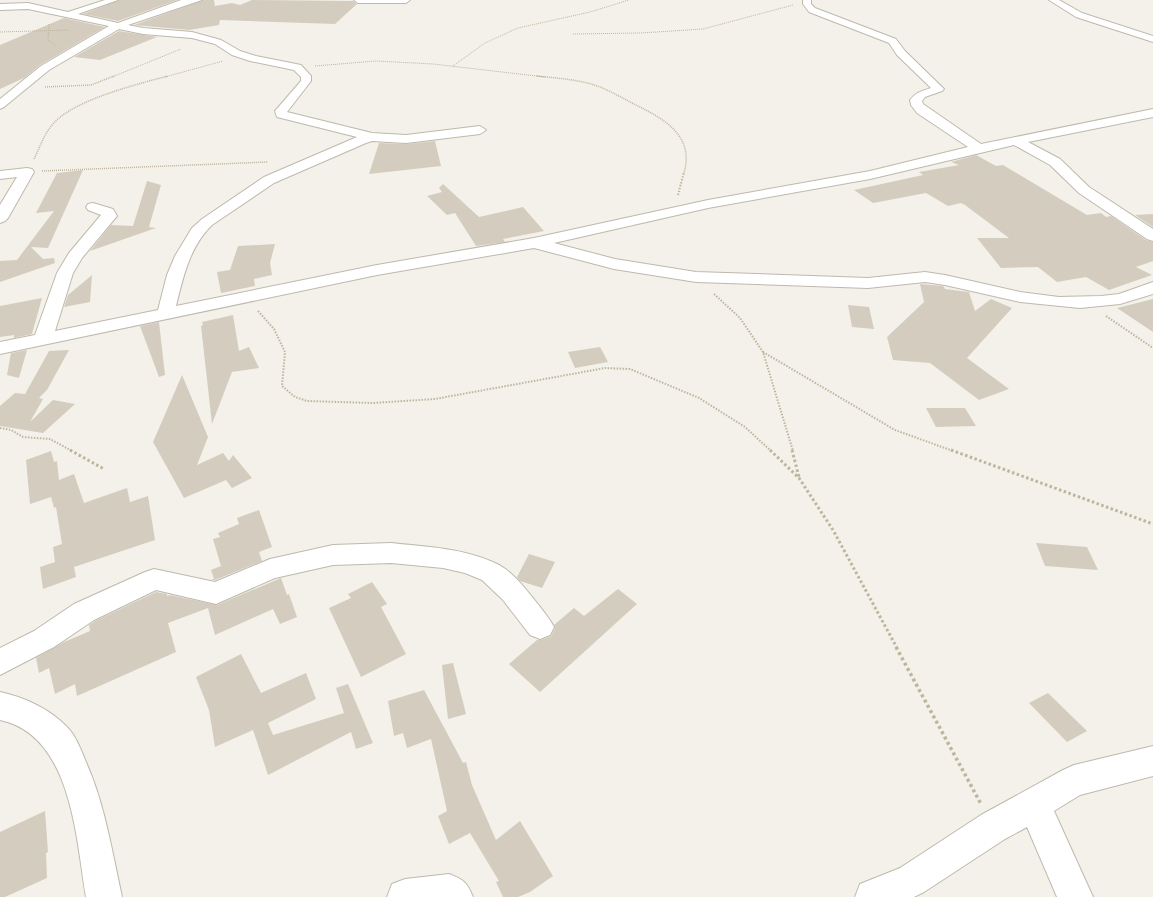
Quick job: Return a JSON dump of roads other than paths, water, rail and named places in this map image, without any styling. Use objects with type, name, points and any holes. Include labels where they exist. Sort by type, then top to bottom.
[{"type":"street","points":[[66,15],[114,0]]},
{"type":"street","points":[[0,105],[20,88],[66,54],[117,26],[184,2],[198,0]]},
{"type":"street","points":[[358,0],[406,0]]},
{"type":"street","points":[[807,0],[807,4],[812,10],[893,41],[901,53],[938,89],[921,96],[916,100],[917,105],[921,110],[979,148]]},
{"type":"street","points":[[1053,0],[1079,15],[1153,40]]},
{"type":"street","points":[[0,7],[17,3],[117,26],[192,35],[218,42],[244,56],[297,67],[306,76],[306,81],[281,111],[281,114],[372,137],[406,139],[480,130]]},
{"type":"street","points":[[0,348],[377,270],[534,243],[671,212],[870,175],[979,148],[1153,112]]},
{"type":"street","points":[[166,313],[175,275],[197,231],[207,222],[269,180],[350,144],[372,137]]},
{"type":"street","points":[[1017,141],[1055,162],[1084,190],[1153,236]]},
{"type":"street","points":[[0,175],[27,172],[0,218]]},
{"type":"street","points":[[43,339],[65,273],[75,256],[109,216],[108,212],[105,210],[93,207]]},
{"type":"street","points":[[534,243],[614,264],[696,277],[882,283],[903,278],[926,277],[1027,299],[1086,302],[1133,297],[1153,287]]},
{"type":"street","points":[[0,662],[44,639],[84,612],[154,579],[216,593],[270,569],[333,554],[391,553],[443,558],[470,564],[491,573],[512,592],[540,627]]},
{"type":"street","points":[[0,706],[7,707],[36,720],[61,742],[76,776],[86,810],[104,897]]},
{"type":"street","points":[[873,897],[912,880],[993,827],[1074,781],[1153,761]]},
{"type":"street","points":[[1034,805],[1075,897]]},
{"type":"street","points":[[405,897],[449,892],[455,897]]}]
